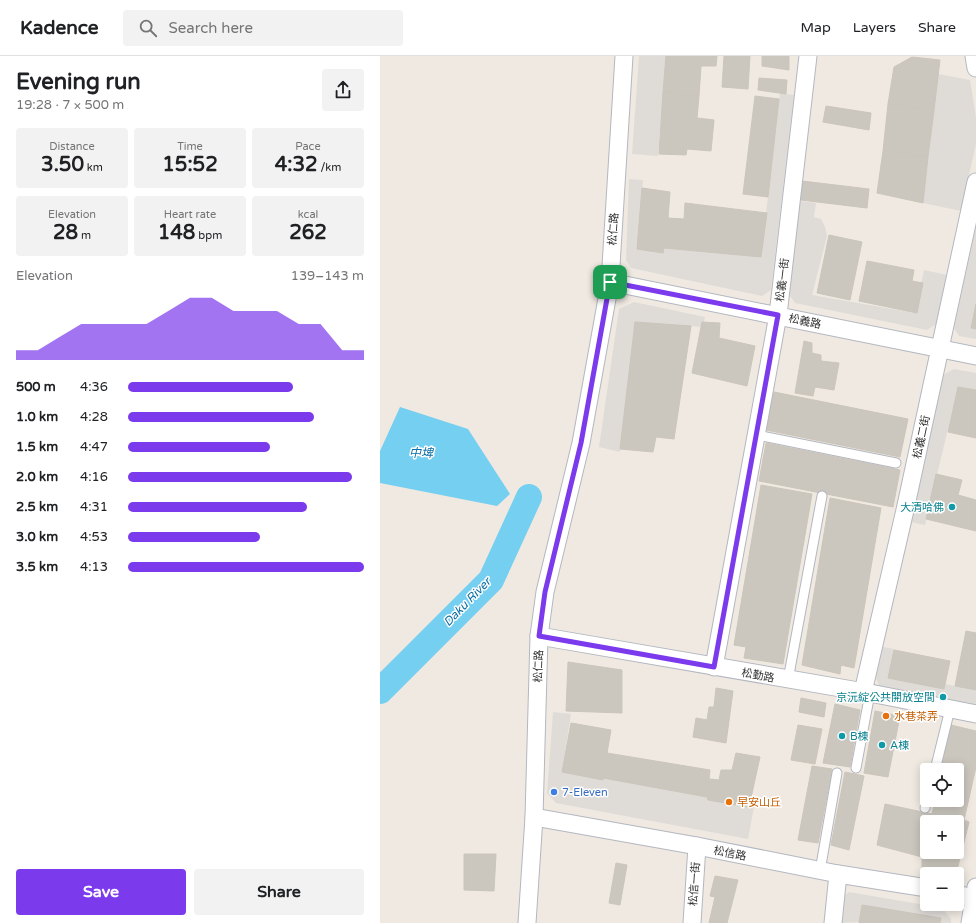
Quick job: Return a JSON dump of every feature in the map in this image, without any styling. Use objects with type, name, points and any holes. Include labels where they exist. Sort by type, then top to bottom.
[{"type":"street","name":"松仁路","points":[[527,923],[534,817],[539,636],[545,592],[581,443],[610,282],[624,56]]},
{"type":"street","name":"松義一街","points":[[714,667],[778,315],[808,56]]},
{"type":"street","points":[[974,56],[976,68]]},
{"type":"street","name":"松義二街","points":[[866,693],[976,182]]},
{"type":"street","name":"松義路","points":[[610,282],[976,356]]},
{"type":"street","name":"松勤路","points":[[539,636],[866,693],[976,714]]},
{"type":"street","name":"松信路","points":[[534,817],[697,846],[820,871],[920,887]]},
{"type":"street","name":"松信一街","points":[[692,923],[697,846]]},
{"type":"street","points":[[834,923],[838,874]]},
{"type":"street","points":[[964,894],[975,895],[970,923]]},
{"type":"lane","points":[[757,435],[896,463]]},
{"type":"lane","points":[[788,680],[822,496]]},
{"type":"lane","points":[[856,768],[866,693]]},
{"type":"lane","points":[[937,763],[950,709]]},
{"type":"lane","points":[[820,871],[837,773]]},
{"type":"shaded area","points":[[639,56],[666,56],[658,156],[632,154]]},
{"type":"shaded area","points":[[938,74],[970,80],[976,117],[976,144],[961,211],[923,203]]},
{"type":"shaded area","points":[[780,93],[794,95],[771,290],[762,296],[631,268],[626,260],[629,179],[643,180],[637,249],[663,253],[664,248],[761,257]]},
{"type":"shaded area","points":[[800,201],[816,203],[814,217],[821,219],[827,236],[812,295],[915,313],[924,270],[947,275],[936,324],[927,330],[795,303],[788,293]]},
{"type":"shaded area","points":[[976,226],[976,339],[959,336],[954,328]]},
{"type":"shaded area","points":[[634,302],[705,317],[703,327],[635,322],[620,452],[599,447],[619,309]]},
{"type":"shaded area","points":[[954,369],[976,373],[976,390],[958,387],[925,525],[911,522],[943,375]]},
{"type":"shaded area","points":[[883,647],[894,649],[889,678],[944,689],[945,684],[976,690],[976,705],[880,688],[876,678]]},
{"type":"shaded area","points":[[553,712],[571,714],[562,772],[602,780],[603,778],[707,797],[708,800],[754,807],[748,839],[556,803],[547,793]]},
{"type":"shaded area","points":[[849,892],[920,904],[920,911],[944,911],[951,919],[951,923],[940,923],[941,918],[839,923],[841,898]]},
{"type":"water","name":"中埤","points":[[400,407],[468,429],[510,494],[497,506],[380,483],[380,451]]},
{"type":"building","points":[[666,56],[717,56],[716,66],[701,66],[699,96],[663,92]]},
{"type":"building","points":[[724,56],[750,56],[748,89],[722,87]]},
{"type":"building","points":[[762,56],[789,56],[789,70],[762,66]]},
{"type":"building","points":[[912,57],[940,60],[934,110],[888,104],[894,67]]},
{"type":"building","points":[[759,78],[787,80],[786,94],[758,90]]},
{"type":"building","points":[[663,92],[699,96],[697,118],[714,120],[711,151],[687,149],[686,155],[659,154]]},
{"type":"building","points":[[755,96],[779,99],[768,197],[743,194]]},
{"type":"building","points":[[888,104],[934,110],[928,157],[883,151]]},
{"type":"building","points":[[826,106],[871,113],[869,130],[823,122]]},
{"type":"building","points":[[883,151],[928,157],[923,203],[877,193]]},
{"type":"building","points":[[802,181],[869,189],[867,208],[801,200]]},
{"type":"building","points":[[642,188],[670,192],[668,218],[684,219],[685,203],[767,213],[761,257],[664,248],[663,253],[637,249]]},
{"type":"building","points":[[829,235],[862,242],[850,300],[817,293]]},
{"type":"building","points":[[867,261],[914,270],[912,281],[923,283],[917,313],[859,301]]},
{"type":"building","points":[[976,304],[976,329],[971,328]]},
{"type":"building","points":[[635,322],[691,326],[674,439],[656,437],[653,452],[620,449]]},
{"type":"building","points":[[702,322],[720,323],[719,338],[755,346],[747,386],[692,373]]},
{"type":"building","points":[[804,341],[812,343],[812,353],[821,355],[821,361],[839,363],[834,390],[815,387],[813,396],[795,393]]},
{"type":"building","points":[[958,387],[976,390],[976,438],[948,432]]},
{"type":"building","points":[[774,392],[908,419],[900,457],[766,430]]},
{"type":"building","points":[[766,443],[900,470],[893,507],[759,481]]},
{"type":"building","name":"大清哈佛","points":[[936,474],[962,480],[958,495],[976,500],[976,531],[926,519]]},
{"type":"building","points":[[761,485],[812,494],[783,664],[744,658],[746,647],[734,645]]},
{"type":"building","points":[[830,498],[881,508],[854,668],[841,665],[840,674],[802,665]]},
{"type":"building","points":[[966,631],[976,633],[976,690],[955,686]]},
{"type":"building","points":[[894,650],[950,661],[944,689],[888,678]]},
{"type":"building","points":[[568,662],[622,670],[622,713],[566,711]]},
{"type":"building","points":[[716,688],[733,691],[726,743],[693,737],[696,718],[707,720],[709,707],[714,707]]},
{"type":"building","points":[[801,698],[826,703],[824,717],[799,712]]},
{"type":"building","name":"B棟","points":[[835,704],[860,710],[850,767],[823,763]]},
{"type":"building","name":"A棟","points":[[875,711],[900,716],[888,777],[864,773]]},
{"type":"building","points":[[571,723],[611,730],[607,753],[710,770],[709,779],[719,780],[721,770],[732,770],[736,753],[760,757],[749,807],[708,800],[707,797],[562,772]]},
{"type":"building","points":[[798,725],[822,729],[815,764],[791,760]]},
{"type":"building","points":[[951,725],[976,731],[976,767],[964,820],[964,815],[920,815],[920,856],[877,845],[885,804],[932,814],[934,807],[964,807],[964,763],[943,763]]},
{"type":"building","points":[[812,766],[832,769],[818,843],[798,840]]},
{"type":"building","points":[[845,772],[864,776],[849,850],[831,845]]},
{"type":"building","points":[[964,820],[969,822],[964,842]]},
{"type":"building","points":[[464,854],[496,854],[494,891],[464,890]]},
{"type":"building","points":[[922,859],[960,859],[958,867],[922,867]]},
{"type":"building","points":[[616,863],[627,865],[620,905],[609,903]]},
{"type":"building","points":[[715,876],[738,880],[727,923],[709,923],[715,897],[710,896]]},
{"type":"building","points":[[862,905],[941,918],[940,923],[859,923]]},
{"type":"waterway","name":"Daku River","points":[[380,691],[491,580],[529,497]]},
{"type":"place","name":"大清哈佛","points":[[952,507]]},
{"type":"place","name":"京沅綻公共開放空間","points":[[943,697]]},
{"type":"place","name":"水巷茶弄","points":[[886,716]]},
{"type":"place","name":"B棟","points":[[842,736]]},
{"type":"place","name":"A棟","points":[[882,745]]},
{"type":"place","name":"7-Eleven","points":[[554,792]]},
{"type":"place","name":"早安山丘","points":[[729,802]]},
{"type":"route","points":[[610,282],[778,315],[714,667],[539,636],[545,592],[559,540],[581,443],[610,282]]}]
